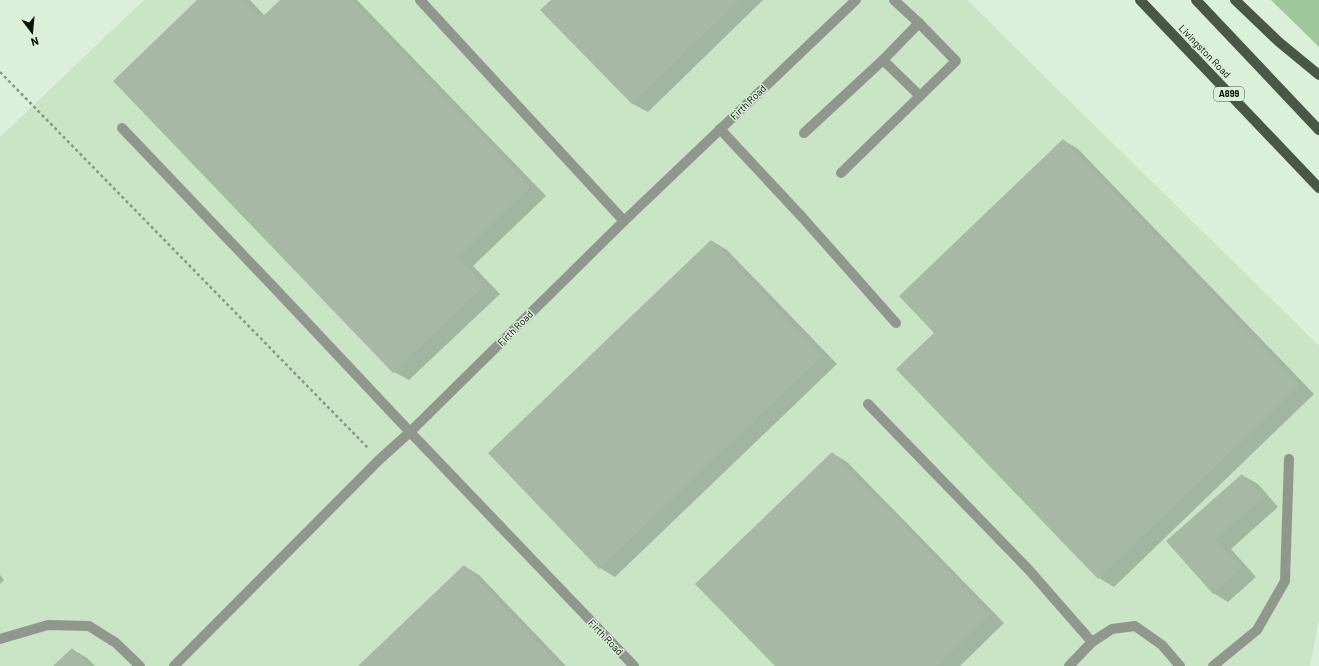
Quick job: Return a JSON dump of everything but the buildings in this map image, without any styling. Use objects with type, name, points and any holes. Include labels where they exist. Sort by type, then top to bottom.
[{"type":"main road","name":"Livingston Road","points":[[1140,0],[1319,188]]},
{"type":"main road","points":[[1196,0],[1319,130]]},
{"type":"main road","points":[[1235,0],[1279,42],[1319,75]]},
{"type":"street","points":[[420,0],[624,221]]},
{"type":"street","name":"Firth Road","points":[[634,666],[410,432],[624,221],[856,0]]},
{"type":"street","points":[[841,173],[956,62],[919,23],[894,0]]},
{"type":"street","points":[[804,133],[883,60],[919,23]]},
{"type":"street","points":[[883,60],[920,96]]},
{"type":"street","points":[[122,128],[410,432],[379,460],[174,666]]},
{"type":"street","points":[[720,129],[802,217],[896,323]]},
{"type":"street","points":[[868,404],[1030,570],[1092,642]]},
{"type":"street","points":[[1213,666],[1257,630],[1285,581],[1289,459]]},
{"type":"street","points":[[0,638],[48,625],[89,626],[116,643],[140,666]]},
{"type":"street","points":[[1069,666],[1092,642],[1112,629],[1136,626],[1162,645],[1180,666]]},
{"type":"path","points":[[0,72],[379,460]]},
{"type":"shaded area","points":[[144,0],[967,0],[1319,346],[1319,619],[1310,666],[0,666],[0,137]]},
{"type":"shaded area","points":[[1271,0],[1319,0],[1319,47]]}]
